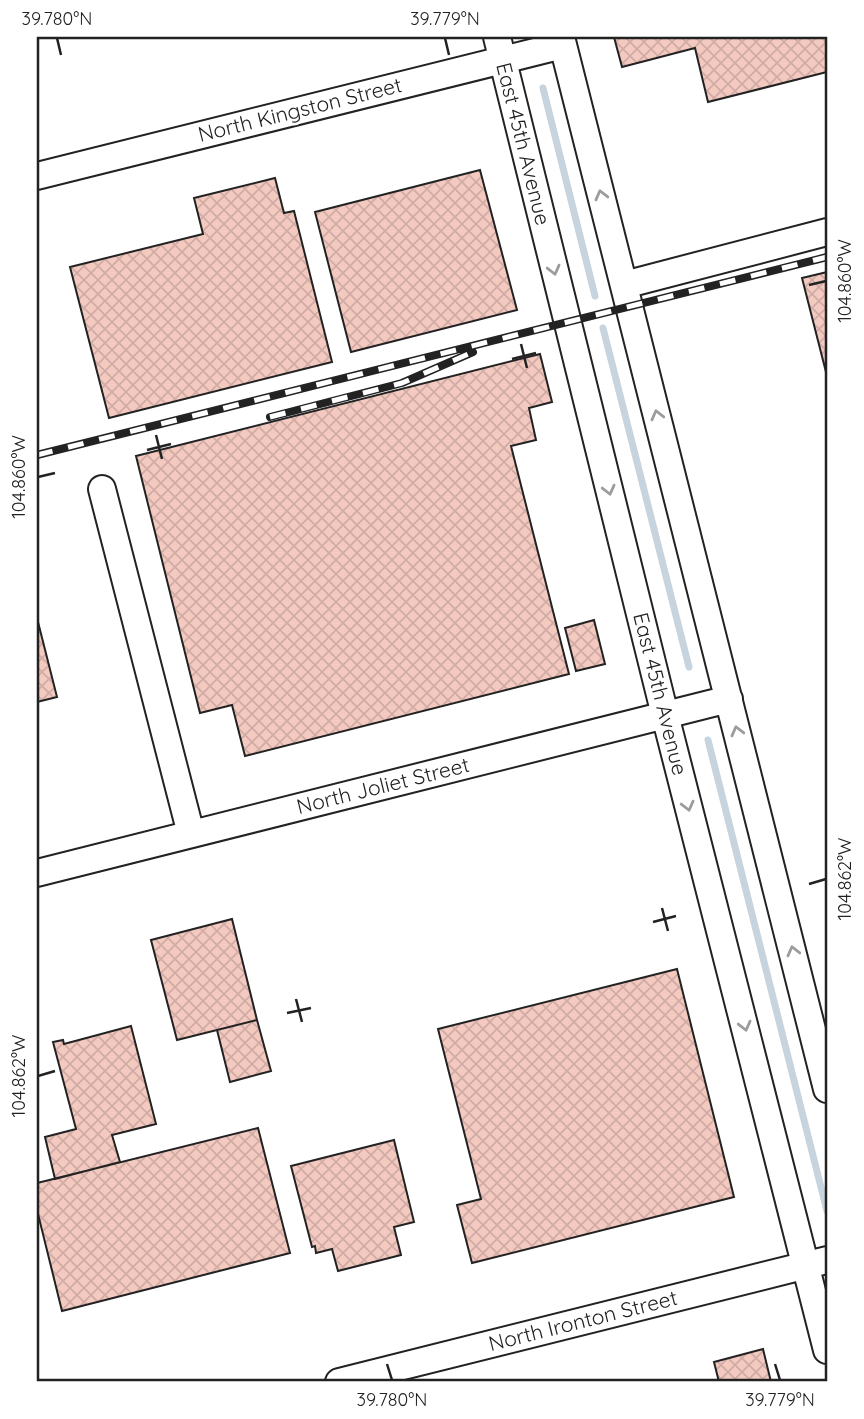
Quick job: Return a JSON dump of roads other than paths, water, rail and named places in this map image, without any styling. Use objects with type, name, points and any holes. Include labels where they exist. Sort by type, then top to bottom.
[{"type":"street","name":"North Kingston Street","points":[[37,176],[500,48],[562,41]]},
{"type":"street","points":[[562,41],[827,1089]]},
{"type":"street","name":"East 45th Avenue","points":[[500,48],[665,715],[817,1263],[827,1350]]},
{"type":"street","points":[[624,285],[827,232]]},
{"type":"street","points":[[102,489],[191,834]]},
{"type":"street","name":"North Joliet Street","points":[[37,873],[729,699]]},
{"type":"street","name":"North Ironton Street","points":[[354,1380],[817,1263]]},
{"type":"waterway","points":[[543,88],[595,296]]},
{"type":"waterway","points":[[603,328],[689,667]]},
{"type":"waterway","points":[[708,740],[827,1211]]},
{"type":"railway","points":[[37,455],[827,257]]},
{"type":"railway","points":[[270,417],[402,383],[473,352]]}]
